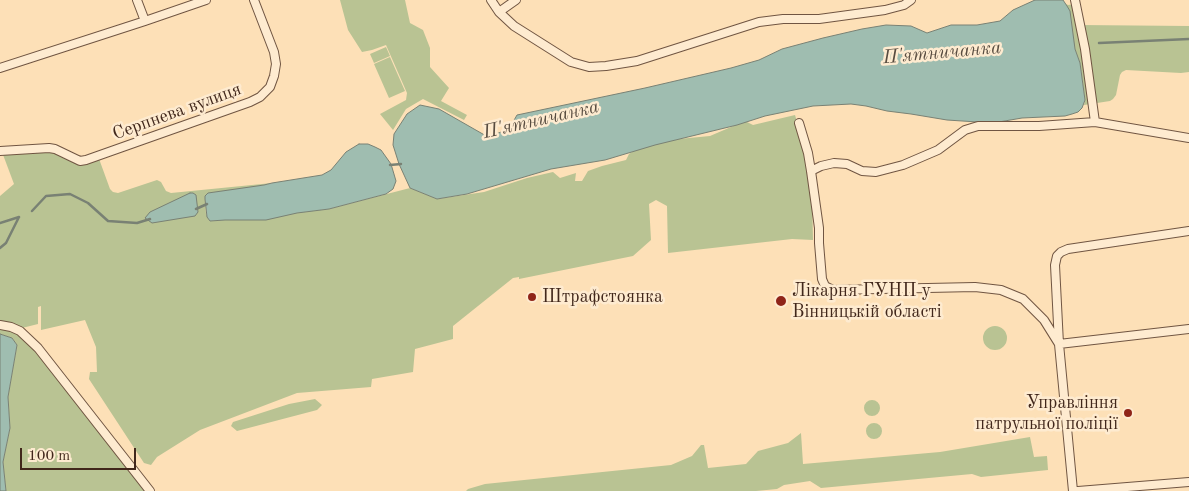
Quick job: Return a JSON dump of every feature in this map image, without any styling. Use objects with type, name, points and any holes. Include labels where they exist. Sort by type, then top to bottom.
[{"type":"street","points":[[137,0],[145,21]]},
{"type":"street","points":[[0,68],[206,0]]},
{"type":"street","name":"Серпнева вулиця","points":[[0,150],[49,148],[80,161],[86,160],[250,102],[270,87],[276,64],[274,52],[254,0]]},
{"type":"street","points":[[491,0],[499,12],[514,26],[571,62],[589,67],[638,61],[759,22],[783,19],[819,19],[886,10],[904,5],[911,0]]},
{"type":"street","points":[[499,12],[516,0]]},
{"type":"street","points":[[1075,0],[1085,49],[1095,122]]},
{"type":"street","points":[[799,122],[812,171],[819,228],[822,279],[825,286],[833,290],[975,287],[1001,290],[1023,299],[1044,320],[1059,344]]},
{"type":"street","points":[[812,171],[821,166],[834,163],[847,164],[862,171],[876,172],[903,165],[938,150],[965,130],[978,126],[1039,126],[1095,122],[1189,138]]},
{"type":"street","points":[[1074,491],[1059,344],[1055,265],[1057,256],[1068,249],[1189,232]]},
{"type":"street","points":[[0,325],[20,331],[38,348],[150,491]]},
{"type":"street","points":[[1059,344],[1189,329]]},
{"type":"street","points":[[1078,491],[1189,482]]},
{"type":"green space","points":[[340,0],[405,0],[410,23],[423,30],[430,48],[430,67],[449,88],[441,101],[467,115],[464,120],[423,99],[406,109],[393,130],[380,114],[406,100],[407,93],[386,45],[362,52],[348,30]]},
{"type":"green space","points":[[1066,4],[1076,4],[1080,25],[1189,26],[1189,72],[1126,70],[1120,75],[1116,95],[1113,99],[1084,105],[1080,63],[1075,49]]},
{"type":"green space","points":[[386,47],[390,56],[374,63],[370,54]]},
{"type":"green space","points":[[390,57],[405,91],[389,98],[374,64]]},
{"type":"green space","points":[[795,115],[806,153],[812,196],[813,240],[792,239],[668,253],[667,206],[656,200],[649,204],[651,240],[633,256],[519,279],[519,277],[513,278],[453,326],[453,339],[415,349],[413,372],[372,379],[371,387],[297,393],[200,430],[157,457],[151,465],[144,463],[89,379],[90,372],[97,372],[96,347],[85,320],[41,330],[41,306],[38,307],[38,324],[18,329],[148,491],[6,491],[3,462],[10,428],[8,397],[17,345],[12,338],[0,334],[0,196],[14,184],[2,152],[49,148],[80,161],[98,156],[110,189],[118,193],[157,180],[161,182],[166,191],[171,193],[272,183],[205,199],[206,214],[210,221],[329,209],[410,188],[437,199],[484,192],[553,172],[560,178],[576,173],[575,181],[582,181],[588,171],[626,160],[629,154],[647,142],[710,136],[745,121],[753,125]]},
{"type":"green space","points":[[995,326],[1003,330],[1007,338],[1003,346],[995,350],[987,346],[983,338],[987,330]]},
{"type":"green space","points":[[315,399],[322,405],[317,410],[237,431],[231,426],[233,422],[289,404]]},
{"type":"green space","points":[[872,400],[880,408],[872,416],[864,408]]},
{"type":"green space","points":[[874,423],[882,431],[874,439],[866,431]]},
{"type":"green space","points":[[801,433],[803,464],[940,452],[1030,437],[1034,457],[1047,456],[1048,470],[981,477],[972,474],[821,488],[810,481],[784,485],[777,489],[756,491],[466,491],[485,484],[671,465],[692,456],[701,445],[704,445],[708,468],[746,464],[758,451],[788,443]]},
{"type":"water","points":[[1035,0],[1063,0],[1070,11],[1085,100],[1078,112],[1065,116],[1022,118],[993,123],[947,120],[851,104],[813,106],[765,116],[605,160],[551,169],[467,194],[437,199],[410,188],[393,145],[394,134],[407,114],[420,105],[439,109],[488,137],[509,129],[517,115],[731,68],[759,60],[782,49],[823,38],[886,25],[911,26],[927,33],[951,25],[977,25],[1000,21],[1013,10]]},
{"type":"water","points":[[359,144],[368,144],[381,150],[391,164],[396,181],[393,189],[386,194],[329,209],[297,213],[266,220],[210,221],[207,217],[205,196],[208,193],[322,175],[331,170],[346,152]]},
{"type":"water","points":[[190,193],[196,195],[198,212],[195,216],[152,223],[145,218],[150,212]]},
{"type":"water","points":[[0,334],[12,338],[17,345],[8,397],[10,428],[3,462],[6,491],[0,491]]},
{"type":"waterway","name":"П'ятничанка","points":[[1099,43],[1189,39]]},
{"type":"waterway","name":"П'ятничанка","points":[[390,165],[401,164]]},
{"type":"waterway","name":"П'ятничанка","points":[[32,211],[46,196],[70,194],[88,203],[108,221],[137,223],[150,219]]},
{"type":"waterway","name":"П'ятничанка","points":[[196,209],[207,204]]},
{"type":"waterway","name":"П'ятничанка","points":[[0,223],[19,217]]},
{"type":"waterway","points":[[0,248],[6,243],[19,217]]},
{"type":"place","name":"Штрафстоянка","points":[[532,297]]},
{"type":"place","name":"Лікарня ГУНП у Вінницькій області","points":[[781,301]]},
{"type":"place","name":"Управління патрульної поліції","points":[[1128,413]]}]
